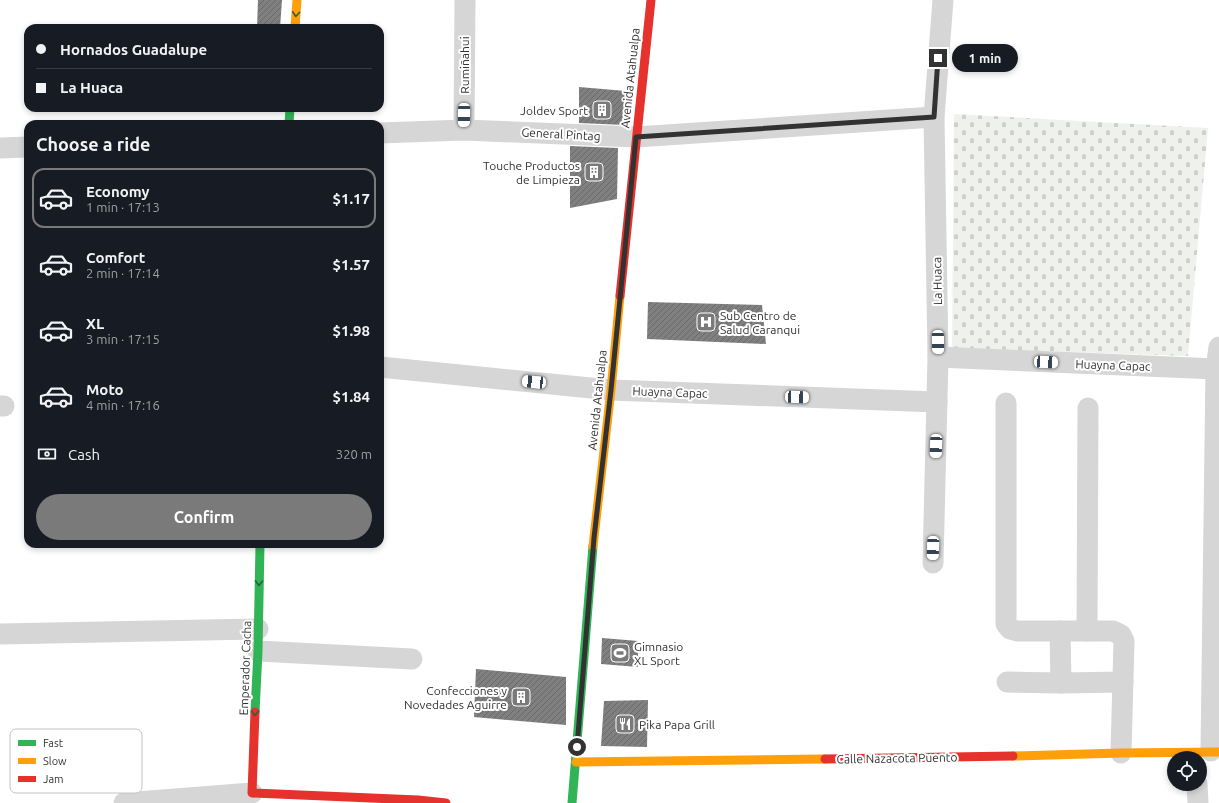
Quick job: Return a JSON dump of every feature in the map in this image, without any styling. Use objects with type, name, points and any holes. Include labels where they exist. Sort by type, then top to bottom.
[{"type":"street","points":[[295,24],[297,0]]},
{"type":"street","name":"Rumiñahui","points":[[464,130],[465,0]]},
{"type":"street","name":"Avenida Atahualpa","points":[[572,803],[594,538],[611,390],[651,0]]},
{"type":"street","name":"La Huaca","points":[[933,563],[938,357],[934,117],[943,0]]},
{"type":"street","name":"General Pintag","points":[[384,133],[464,130],[636,137],[934,117]]},
{"type":"street","points":[[0,148],[24,147]]},
{"type":"street","points":[[1215,752],[1217,450],[1216,369],[1219,347]]},
{"type":"street","name":"Huayna Capac","points":[[938,357],[1216,369]]},
{"type":"street","name":"Huayna Capac","points":[[384,367],[611,390],[937,402]]},
{"type":"street","points":[[1006,403],[1006,624],[1010,630],[1018,632],[1113,631],[1120,635],[1124,642],[1121,753]]},
{"type":"street","points":[[1087,631],[1088,408]]},
{"type":"street","name":"Emperador Cacha","points":[[252,794],[258,652],[260,548]]},
{"type":"street","points":[[0,634],[258,629]]},
{"type":"street","points":[[1060,631],[1062,683]]},
{"type":"street","points":[[258,652],[412,660]]},
{"type":"street","points":[[1007,682],[1123,682]]},
{"type":"street","name":"Calle Nazacota Puento","points":[[576,762],[955,758],[1215,752]]},
{"type":"street","points":[[1197,791],[1198,803]]},
{"type":"street","points":[[124,803],[172,801],[252,794],[446,803]]},
{"type":"green space","points":[[954,114],[1208,128],[1188,356],[952,348]]},
{"type":"building","points":[[258,0],[282,0],[280,24],[257,24]]},
{"type":"building","name":"Joldev Sport","points":[[579,87],[626,91],[625,125],[579,123]]},
{"type":"building","name":"Touche Productos de Limpieza","points":[[570,146],[618,148],[617,199],[570,208]]},
{"type":"building","name":"Sub Centro de Salud Caranqui","points":[[648,302],[762,305],[766,344],[647,339]]},
{"type":"building","name":"Gimnasio XL Sport","points":[[602,638],[638,641],[638,667],[601,664]]},
{"type":"building","name":"Confecciones y Novedades Aguirre","points":[[476,669],[566,677],[566,725],[474,717]]},
{"type":"building","name":"Pika Papa Grill","points":[[648,700],[647,747],[601,746],[604,701]]},
{"type":"traffic: fast","points":[[289,120],[290,112]]},
{"type":"traffic: fast","points":[[572,803],[593,546]]},
{"type":"traffic: fast","points":[[255,712],[260,548]]},
{"type":"traffic: slow","points":[[295,24],[297,0]]},
{"type":"traffic: slow","points":[[593,546],[620,296]]},
{"type":"traffic: slow","points":[[1013,756],[1219,752]]},
{"type":"traffic: slow","points":[[576,762],[825,759]]},
{"type":"traffic: jam","points":[[620,296],[651,0]]},
{"type":"traffic: jam","points":[[255,712],[252,793],[418,800],[446,803]]},
{"type":"traffic: jam","points":[[825,759],[1013,756]]},
{"type":"place","name":"Joldev Sport","points":[[602,110]]},
{"type":"place","name":"Touche Productos de Limpieza","points":[[594,172]]},
{"type":"place","name":"Sub Centro de Salud Caranqui","points":[[706,322]]},
{"type":"place","name":"Gimnasio XL Sport","points":[[620,653]]},
{"type":"place","name":"Confecciones y Novedades Aguirre","points":[[521,697]]},
{"type":"place","name":"Pika Papa Grill","points":[[625,724]]},
{"type":"route","points":[[577,747],[594,538],[611,390],[624,245],[636,137],[934,117],[938,58]]}]
